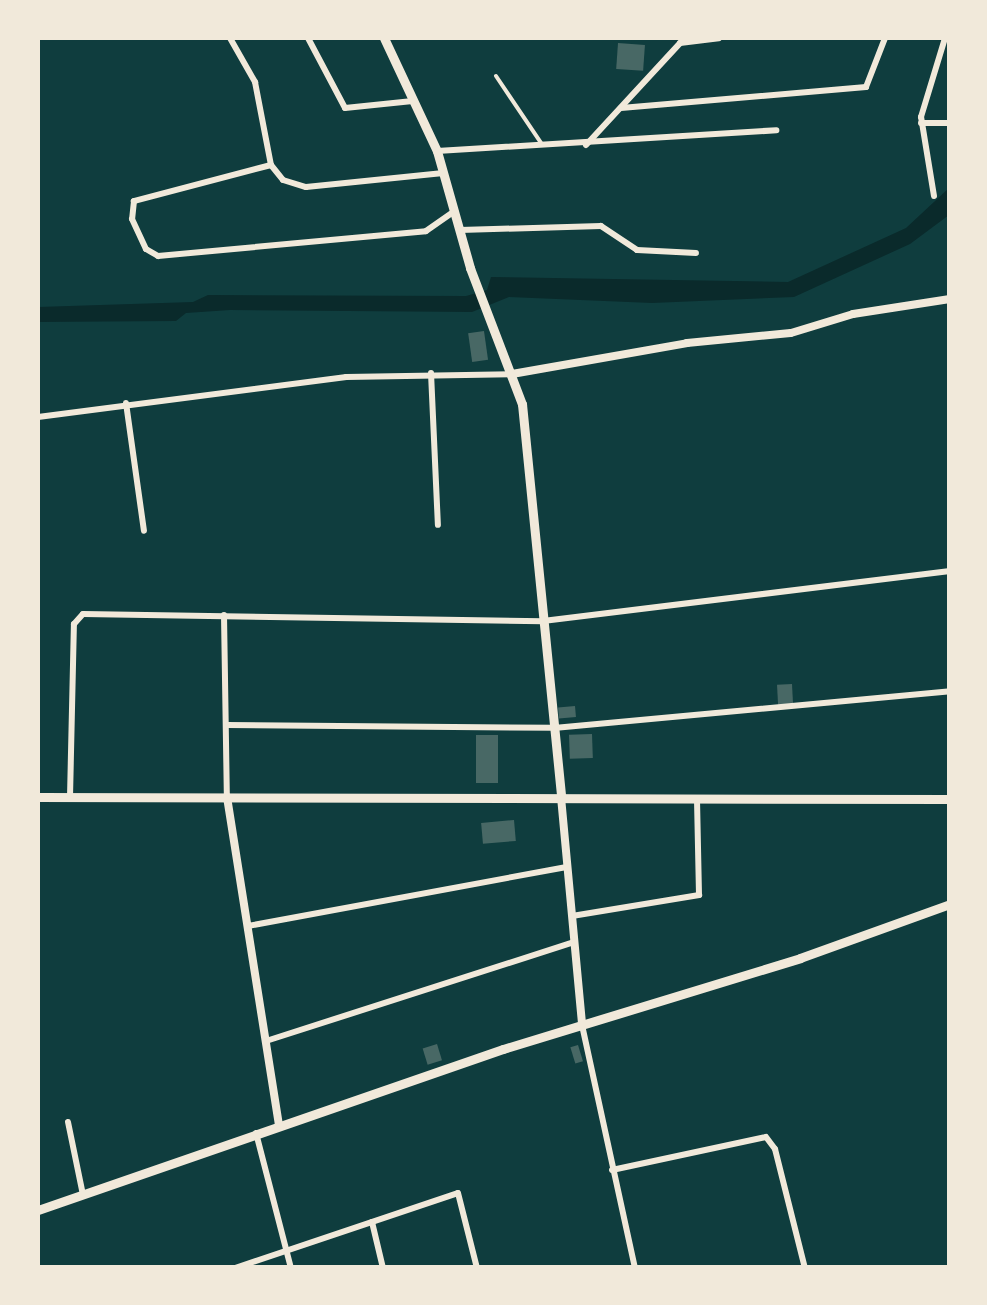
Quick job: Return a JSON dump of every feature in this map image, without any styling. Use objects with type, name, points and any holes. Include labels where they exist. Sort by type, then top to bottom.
[{"type":"main road","points":[[384,38],[437,150],[470,268],[522,404],[561,797]]},
{"type":"main road","points":[[38,797],[950,799]]},
{"type":"main road","points":[[38,1210],[256,1132],[950,904]]},
{"type":"street","points":[[230,38],[255,82],[271,165],[283,180],[306,187],[444,173]]},
{"type":"street","points":[[308,38],[345,108],[415,101]]},
{"type":"street","points":[[585,146],[680,43],[719,38]]},
{"type":"street","points":[[621,108],[866,87],[885,38]]},
{"type":"street","points":[[934,196],[920,123],[945,38]]},
{"type":"street","points":[[920,123],[950,124]]},
{"type":"street","points":[[437,150],[585,146],[776,130]]},
{"type":"street","points":[[271,165],[132,204],[146,249],[158,256],[426,231],[454,211]]},
{"type":"street","points":[[460,230],[601,226],[637,250],[696,253]]},
{"type":"street","points":[[38,417],[239,387],[430,373],[512,374],[791,333],[853,314],[950,299]]},
{"type":"street","points":[[430,373],[438,525]]},
{"type":"street","points":[[126,403],[144,531]]},
{"type":"street","points":[[70,797],[77,617],[224,615],[543,621],[950,571]]},
{"type":"street","points":[[224,615],[227,796],[279,1125]]},
{"type":"street","points":[[226,725],[554,728],[950,691]]},
{"type":"street","points":[[561,797],[582,1025],[634,1268]]},
{"type":"street","points":[[572,916],[698,896],[697,797]]},
{"type":"street","points":[[248,926],[567,867]]},
{"type":"street","points":[[266,1041],[574,942]]},
{"type":"street","points":[[68,1122],[83,1195]]},
{"type":"street","points":[[256,1132],[291,1268]]},
{"type":"street","points":[[612,1170],[766,1137],[775,1149],[805,1268]]},
{"type":"street","points":[[236,1268],[458,1193],[477,1268]]},
{"type":"street","points":[[372,1222],[383,1268]]},
{"type":"lane","points":[[496,76],[544,147]]},
{"type":"water","points":[[949,188],[949,215],[910,244],[794,297],[652,303],[509,297],[472,312],[230,310],[186,313],[176,321],[38,322],[38,307],[193,302],[208,295],[466,296],[487,290],[491,277],[788,282],[906,228]]},
{"type":"building","points":[[618,43],[645,45],[643,71],[616,69]]},
{"type":"building","points":[[484,331],[488,360],[472,362],[468,333]]},
{"type":"building","points":[[792,684],[793,704],[778,705],[777,685]]},
{"type":"building","points":[[575,706],[576,717],[559,718],[558,707]]},
{"type":"building","points":[[592,734],[593,758],[570,759],[569,735]]},
{"type":"building","points":[[476,735],[498,735],[498,783],[476,783]]},
{"type":"building","points":[[514,820],[516,841],[483,844],[481,823]]},
{"type":"building","points":[[437,1044],[442,1060],[428,1065],[423,1048]]},
{"type":"building","points":[[578,1045],[583,1061],[575,1064],[570,1047]]}]
